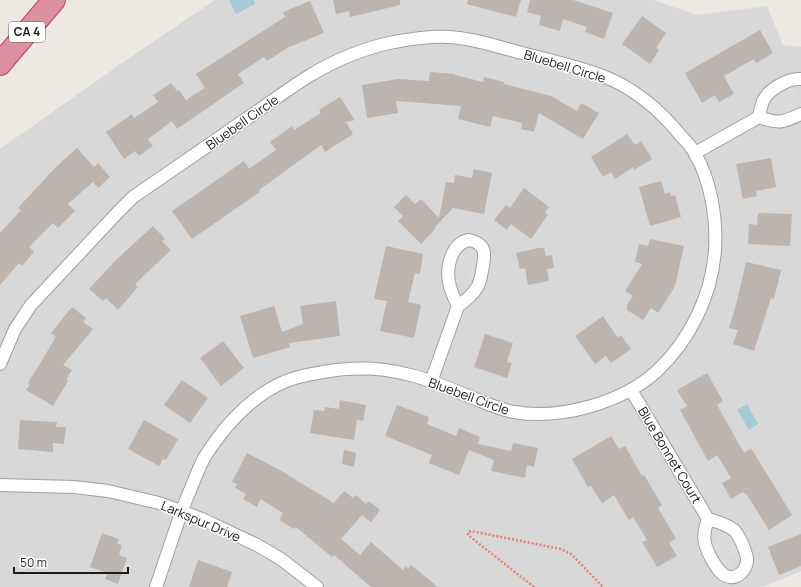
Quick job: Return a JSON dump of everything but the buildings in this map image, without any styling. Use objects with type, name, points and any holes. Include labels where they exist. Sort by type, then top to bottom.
[{"type":"highway","name":"CA 4","points":[[0,64],[54,0]]},
{"type":"street","name":"Bluebell Circle","points":[[0,364],[15,329],[30,305],[133,197],[310,75],[343,59],[369,50],[393,43],[424,38],[447,37],[472,41],[581,69],[606,77],[634,92],[656,108],[695,153],[704,174],[710,194],[715,224],[714,262],[700,308],[690,329],[675,351],[656,372],[631,390],[607,402],[574,411],[544,414],[515,413],[406,374],[354,367],[308,374],[290,379],[255,399],[237,415],[222,432],[201,464],[182,510],[156,587]]},
{"type":"street","points":[[695,153],[759,117],[764,100],[772,91],[791,80],[801,79]]},
{"type":"street","points":[[759,117],[773,122],[781,122],[801,114]]},
{"type":"street","points":[[431,382],[458,306],[471,296],[477,288],[481,278],[484,252],[479,243],[474,241],[469,240],[459,243],[451,258],[449,283],[458,306]]},
{"type":"street","name":"Blue Bonnet Court","points":[[631,390],[708,519]]},
{"type":"street","name":"Larkspur Drive","points":[[0,485],[51,486],[108,491],[153,500],[182,510],[224,528],[257,545],[281,559],[317,587]]},
{"type":"street","points":[[708,519],[726,525],[738,534],[744,549],[747,563],[741,573],[736,577],[726,576],[717,569],[705,548],[704,535],[708,519]]},
{"type":"path","points":[[534,587],[468,535],[468,532],[471,531],[561,549],[571,554],[603,587]]},
{"type":"shaded area","points":[[215,0],[653,0],[697,15],[767,6],[783,45],[801,47],[801,571],[763,587],[0,587],[0,149],[119,65]]},
{"type":"shaded area","points":[[798,81],[794,97],[801,94],[801,111],[781,118],[785,103],[779,106],[772,104],[776,91]]},
{"type":"shaded area","points":[[458,248],[466,260],[472,249],[480,260],[474,285],[466,272],[463,278],[457,283],[450,271]]},
{"type":"shaded area","points":[[720,533],[731,535],[734,538],[743,558],[727,554],[732,564],[731,567],[717,564],[708,542],[722,546],[718,538]]},
{"type":"water","points":[[254,0],[255,4],[236,14],[229,1]]},
{"type":"water","points":[[747,404],[758,424],[749,430],[737,410]]}]
